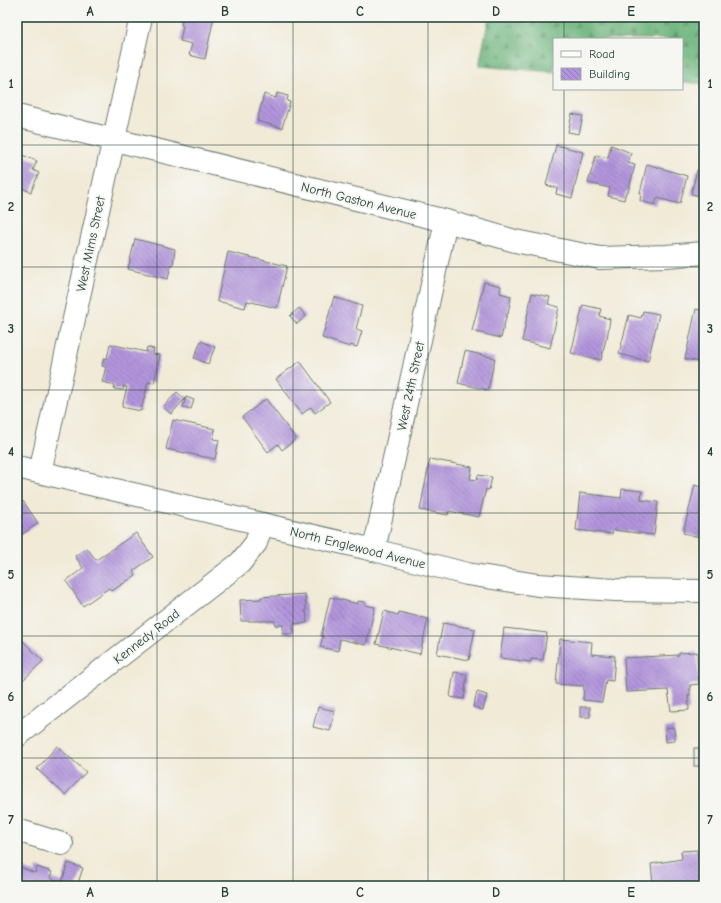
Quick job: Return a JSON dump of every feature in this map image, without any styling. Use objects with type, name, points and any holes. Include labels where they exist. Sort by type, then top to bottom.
[{"type":"street","name":"West Mims Street","points":[[40,472],[141,17]]},
{"type":"street","name":"North Gaston Avenue","points":[[17,116],[446,221],[515,241],[600,258],[704,253]]},
{"type":"street","name":"West 24th Street","points":[[374,550],[446,221]]},
{"type":"street","name":"North Englewood Avenue","points":[[17,467],[374,550],[467,574],[538,585],[616,590],[704,591]]},
{"type":"street","name":"Kennedy Road","points":[[17,736],[240,563],[256,542],[262,524]]},
{"type":"street","points":[[17,830],[62,844]]},
{"type":"green space","points":[[489,17],[704,17],[704,84],[683,82],[683,38],[553,38],[553,72],[479,66]]},
{"type":"building","points":[[183,17],[214,17],[205,59],[189,55],[192,44],[180,41]]},
{"type":"building","points":[[277,93],[288,96],[287,101],[290,102],[282,128],[257,121],[264,94],[276,98]]},
{"type":"building","points":[[572,114],[583,116],[579,134],[568,132]]},
{"type":"building","points":[[556,145],[583,152],[572,198],[556,194],[557,188],[546,185]]},
{"type":"building","points":[[611,145],[631,153],[628,163],[635,165],[628,192],[626,192],[624,200],[608,196],[610,188],[588,183],[596,155],[608,158]]},
{"type":"building","points":[[17,153],[37,161],[33,170],[39,173],[31,192],[17,186]]},
{"type":"building","points":[[704,159],[704,196],[691,194],[697,170],[700,171]]},
{"type":"building","points":[[647,164],[687,176],[680,204],[657,198],[655,205],[640,201],[640,193]]},
{"type":"building","points":[[135,239],[175,249],[173,265],[171,264],[168,279],[128,269]]},
{"type":"building","points":[[228,252],[287,266],[277,308],[247,301],[245,308],[217,301]]},
{"type":"building","points":[[484,282],[501,286],[500,293],[511,296],[508,314],[501,338],[472,331]]},
{"type":"building","points":[[532,293],[550,297],[548,304],[559,307],[550,348],[522,341]]},
{"type":"building","points":[[334,297],[362,306],[356,329],[362,331],[357,347],[350,345],[350,347],[322,338]]},
{"type":"building","points":[[583,305],[601,309],[599,316],[610,319],[607,339],[601,360],[571,353]]},
{"type":"building","points":[[299,308],[306,316],[297,324],[290,316]]},
{"type":"building","points":[[696,309],[704,311],[704,363],[685,359]]},
{"type":"building","points":[[643,311],[659,314],[648,361],[619,354],[629,315],[641,318]]},
{"type":"building","points":[[201,341],[215,347],[208,364],[194,358]]},
{"type":"building","points":[[110,344],[146,352],[147,347],[154,349],[153,354],[160,355],[154,383],[148,382],[141,411],[122,407],[127,387],[124,386],[123,390],[114,389],[115,385],[102,382],[106,367],[102,366],[104,358],[107,359]]},
{"type":"building","points":[[465,351],[495,358],[488,390],[458,383]]},
{"type":"building","points":[[300,361],[330,402],[315,413],[311,407],[302,414],[276,379]]},
{"type":"building","points":[[177,392],[185,399],[171,414],[163,407]]},
{"type":"building","points":[[186,397],[194,400],[191,409],[183,407]]},
{"type":"building","points":[[266,399],[296,439],[282,450],[278,444],[268,452],[242,417]]},
{"type":"building","points":[[173,420],[215,429],[213,439],[219,440],[215,459],[166,449]]},
{"type":"building","points":[[430,459],[472,467],[470,479],[477,480],[478,475],[492,477],[489,490],[486,489],[479,517],[449,511],[448,515],[420,510]]},
{"type":"building","points":[[695,485],[704,488],[704,538],[683,533]]},
{"type":"building","points":[[622,489],[642,491],[641,500],[658,502],[654,535],[613,530],[612,534],[576,530],[580,493],[621,498]]},
{"type":"building","points":[[23,501],[38,523],[17,538],[17,505]]},
{"type":"building","points":[[136,533],[153,557],[133,571],[136,575],[112,591],[109,588],[83,606],[66,581],[83,568],[75,556],[87,548],[96,560]]},
{"type":"building","points":[[305,594],[307,623],[293,624],[294,634],[283,634],[283,625],[275,625],[275,621],[241,621],[240,600]]},
{"type":"building","points":[[330,597],[358,604],[358,601],[365,602],[365,605],[375,607],[366,645],[340,639],[338,651],[320,647]]},
{"type":"building","points":[[384,611],[398,615],[399,612],[428,619],[420,654],[376,644]]},
{"type":"building","points":[[443,623],[475,629],[469,660],[437,654]]},
{"type":"building","points":[[504,628],[547,633],[543,660],[531,659],[531,662],[500,658]]},
{"type":"building","points":[[17,635],[43,661],[19,684],[17,681]]},
{"type":"building","points":[[560,639],[592,642],[591,654],[615,656],[613,681],[606,680],[602,702],[583,700],[584,686],[556,684]]},
{"type":"building","points":[[697,652],[699,684],[690,685],[690,695],[688,695],[689,710],[671,711],[668,690],[626,692],[624,658],[679,655],[679,653]]},
{"type":"building","points":[[454,672],[467,674],[464,699],[450,697]]},
{"type":"building","points":[[477,692],[487,695],[483,710],[473,707]]},
{"type":"building","points":[[318,707],[335,711],[330,731],[313,727]]},
{"type":"building","points":[[580,707],[590,707],[590,717],[580,717]]},
{"type":"building","points":[[674,727],[675,741],[666,742],[665,728]]},
{"type":"building","points":[[57,746],[86,772],[65,795],[37,769]]},
{"type":"building","points":[[694,748],[704,748],[704,766],[694,766]]},
{"type":"building","points":[[697,850],[701,886],[639,886],[653,884],[651,864],[682,859],[681,851]]},
{"type":"building","points":[[68,863],[83,868],[77,886],[17,886],[17,866],[35,873],[37,867],[52,872],[50,878],[62,882]]}]
